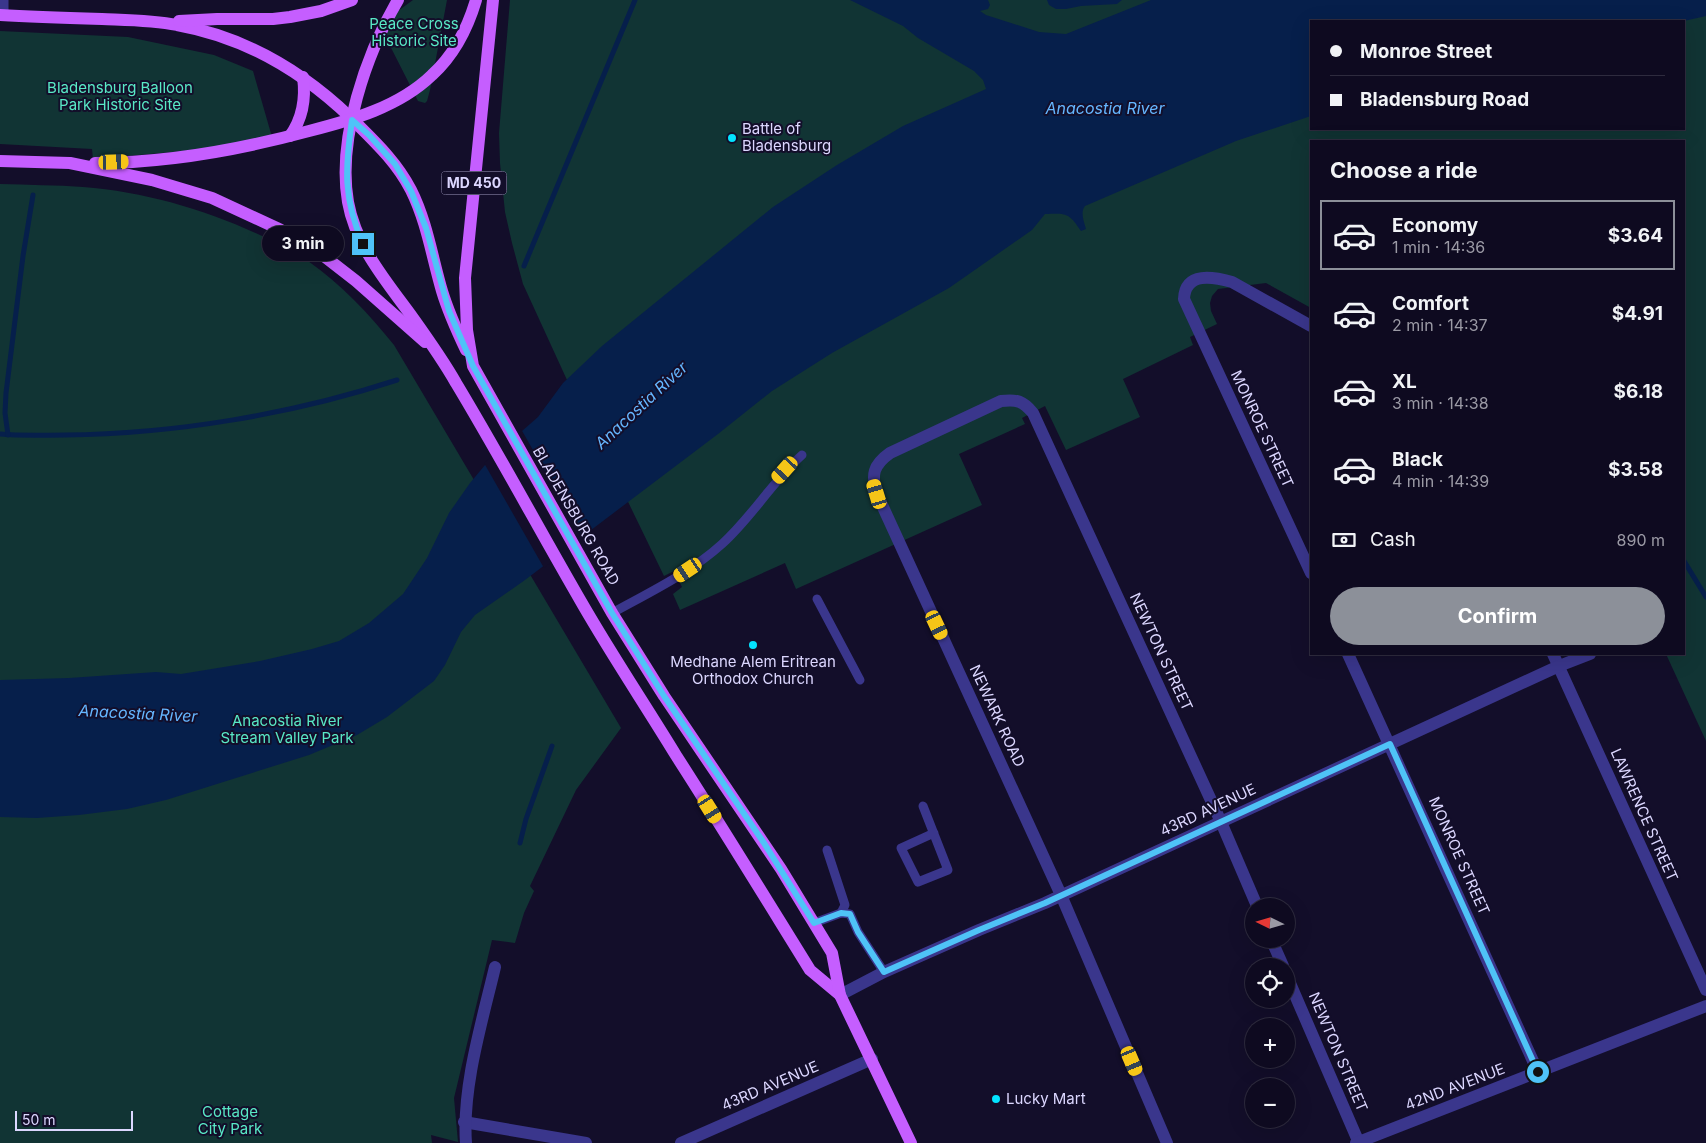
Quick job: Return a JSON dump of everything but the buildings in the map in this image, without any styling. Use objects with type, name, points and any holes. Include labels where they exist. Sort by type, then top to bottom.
[{"type":"main road","points":[[159,23],[217,18],[273,19],[290,17],[321,11],[352,0]]},
{"type":"main road","name":"BLADENSBURG ROAD","points":[[398,0],[381,30],[373,49],[362,80],[352,120],[346,175],[348,202],[363,244],[376,268],[436,352],[471,408],[588,614],[810,970],[840,995]]},
{"type":"main road","points":[[0,161],[131,162],[183,157],[243,148],[352,120],[406,95],[432,75],[446,61],[463,33],[476,0]]},
{"type":"main road","name":"BLADENSBURG ROAD","points":[[493,0],[466,269],[466,321],[473,366],[612,613],[664,696],[764,843],[832,954],[840,995],[911,1143]]},
{"type":"main road","points":[[2,15],[133,20],[176,25],[229,39],[265,54],[303,77],[369,135],[389,157],[411,191],[426,228],[449,311],[473,366]]},
{"type":"main road","points":[[290,136],[296,128],[302,113],[304,97],[303,77]]},
{"type":"main road","points":[[70,163],[152,180],[191,191],[212,198],[279,229],[338,266],[436,352]]},
{"type":"street","name":"MONROE STREET","points":[[1310,325],[1240,286],[1220,278],[1198,278],[1184,292],[1184,299],[1310,572]]},
{"type":"street","name":"NEWARK ROAD","points":[[1033,413],[1027,405],[1019,401],[1001,401],[890,453],[882,459],[875,469],[873,482],[1061,895],[1168,1143]]},
{"type":"street","name":"NEWTON STREET","points":[[1033,413],[1253,898]]},
{"type":"street","name":"MONROE STREET","points":[[1348,655],[1538,1072]]},
{"type":"street","name":"LAWRENCE STREET","points":[[1554,655],[1706,990]]},
{"type":"street","name":"43RD AVENUE","points":[[840,995],[884,972],[1061,895],[1559,666],[1587,655]]},
{"type":"street","points":[[466,1143],[464,1122],[474,1059],[495,967]]},
{"type":"street","name":"NEWTON STREET","points":[[1295,995],[1358,1143]]},
{"type":"street","name":"42ND AVENUE","points":[[1358,1143],[1706,1006]]},
{"type":"street","name":"43RD AVENUE","points":[[680,1143],[872,1059]]},
{"type":"street","points":[[464,1122],[586,1143]]},
{"type":"lane","points":[[2,15],[4,0]]},
{"type":"lane","points":[[612,613],[675,578],[722,544],[740,526],[785,470],[802,455]]},
{"type":"lane","points":[[817,599],[860,680]]},
{"type":"lane","points":[[923,806],[934,833],[948,870],[918,882],[901,848],[934,833]]},
{"type":"lane","points":[[827,850],[846,905],[841,913]]},
{"type":"lane","points":[[814,923],[841,913],[850,914],[858,932],[884,972]]},
{"type":"green space","name":"Peace Cross Historic Site","points":[[413,0],[447,0],[430,90],[425,103],[418,101],[384,34],[387,19]]},
{"type":"green space","points":[[510,0],[1706,0],[1706,741],[1666,655],[1685,655],[1685,140],[1310,140],[1310,307],[1266,283],[1218,289],[1212,296],[1210,303],[1211,311],[1217,324],[1190,337],[1193,345],[1123,379],[1140,417],[1066,450],[1045,406],[1022,418],[1025,424],[959,454],[982,505],[796,589],[785,563],[680,610],[673,594],[682,587],[674,571],[664,576],[569,380],[567,380],[523,284],[505,212],[499,133]]},
{"type":"green space","name":"Bladensburg Balloon Park Historic Site","points":[[0,31],[128,37],[214,55],[253,71],[272,137],[206,149],[93,159],[92,149],[0,144]]},
{"type":"green space","name":"Anacostia River Stream Valley Park","points":[[0,184],[73,186],[131,193],[178,204],[224,220],[268,239],[308,261],[332,279],[365,311],[394,345],[621,728],[576,790],[530,886],[534,891],[524,913],[515,943],[492,940],[454,1098],[458,1142],[431,1135],[432,1143],[0,1143]]},
{"type":"water","name":"Anacostia River","points":[[850,0],[988,0],[990,5],[988,9],[980,11],[986,15],[1039,32],[1066,34],[1151,0],[1706,0],[1706,16],[1685,21],[1310,20],[1310,116],[1236,141],[1085,206],[1083,220],[1086,229],[1081,231],[1067,215],[1045,214],[1032,230],[949,288],[832,353],[772,391],[525,580],[475,615],[461,632],[445,665],[434,681],[387,717],[357,735],[309,755],[166,800],[127,809],[79,815],[37,818],[0,817],[0,680],[69,678],[156,672],[181,674],[260,661],[339,641],[369,623],[403,594],[427,558],[449,513],[470,483],[490,459],[538,417],[563,383],[602,346],[773,207],[837,165],[903,126],[986,89],[983,80],[974,71],[918,38],[903,26]]},
{"type":"water","points":[[1047,0],[1122,0],[1117,4],[1056,9],[1049,5]]},
{"type":"pier","points":[[521,429],[583,538],[544,568],[484,463]]},
{"type":"waterway","points":[[524,266],[635,0]]},
{"type":"waterway","points":[[8,435],[5,413],[6,393],[23,256],[33,195]]},
{"type":"waterway","points":[[0,434],[107,434],[191,426],[233,420],[317,403],[397,380]]},
{"type":"waterway","points":[[1685,563],[1706,597]]},
{"type":"waterway","points":[[520,843],[526,819],[552,746]]},
{"type":"place","name":"Battle of Bladensburg","points":[[732,138]]},
{"type":"place","name":"Medhane Alem Eritrean Orthodox Church","points":[[753,645]]},
{"type":"place","name":"Lucky Mart","points":[[996,1099]]},
{"type":"route","points":[[363,244],[348,202],[346,175],[352,120],[369,135],[395,164],[411,191],[426,228],[449,311],[473,366],[612,613],[664,696],[798,895],[814,923],[841,913],[850,914],[858,932],[884,972],[1045,903],[1390,744],[1538,1072]]},
{"type":"park label","name":"Cottage City Park","points":[[230,1120]]}]
